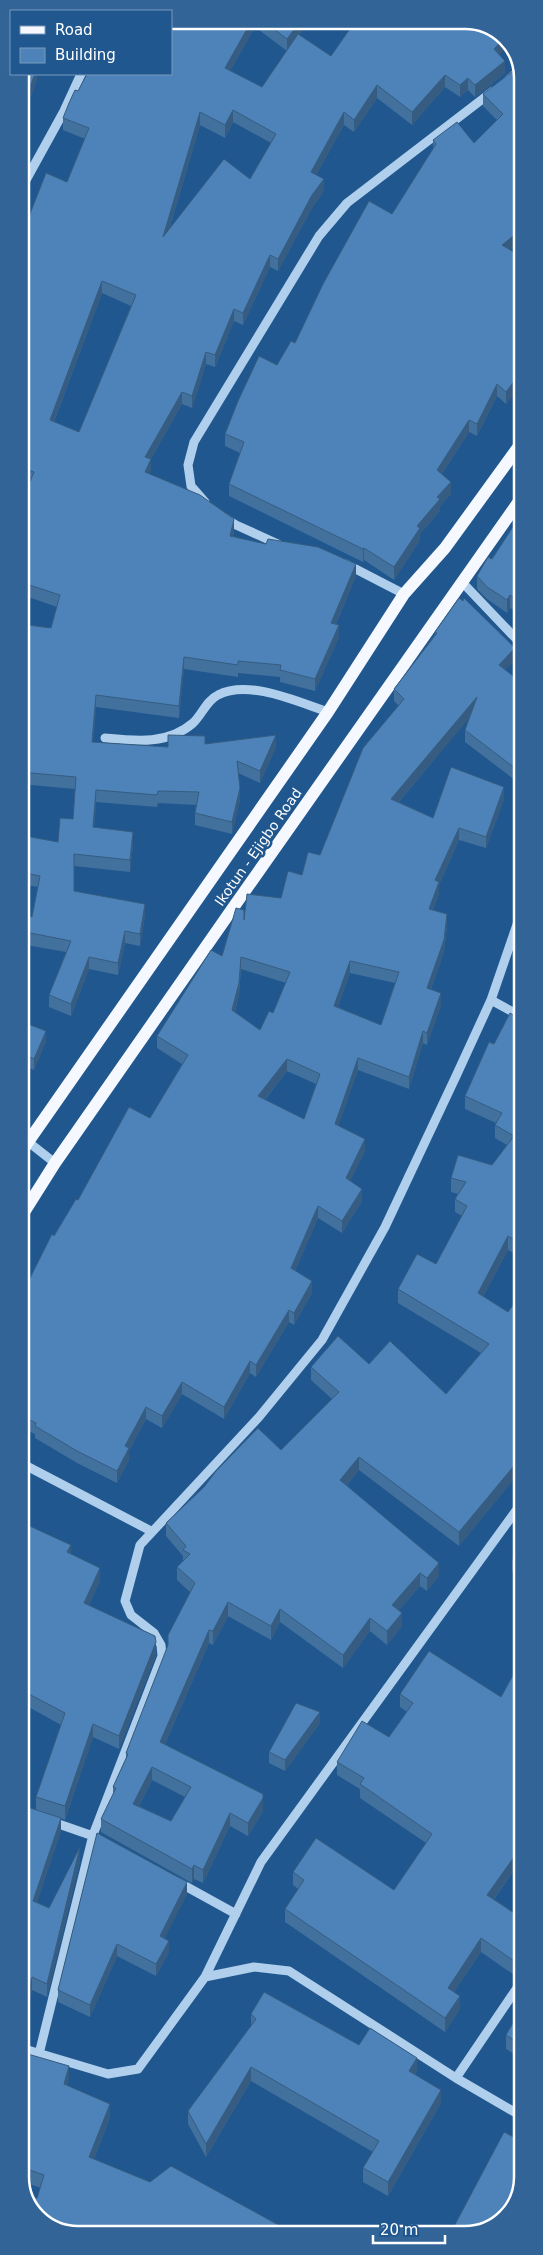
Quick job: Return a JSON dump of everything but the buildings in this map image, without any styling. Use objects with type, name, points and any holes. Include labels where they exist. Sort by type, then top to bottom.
[{"type":"main road","name":"Ikotun - Ejigbo Road","points":[[29,1138],[328,712],[404,594],[445,548],[514,453]]},
{"type":"main road","name":"Ikotun - Ejigbo Road","points":[[29,1204],[514,508]]},
{"type":"street","points":[[286,546],[276,544],[236,526],[212,509],[191,486],[188,465],[194,442],[319,236],[347,203],[514,74]]},
{"type":"street","points":[[29,175],[64,111],[81,75]]},
{"type":"street","points":[[340,561],[404,594]]},
{"type":"street","points":[[462,582],[514,637]]},
{"type":"street","points":[[105,738],[146,742],[176,734],[193,723],[217,695],[238,690],[266,690],[328,712]]},
{"type":"street","points":[[40,2054],[97,1837],[162,1656],[161,1645],[154,1633],[131,1615],[125,1602],[140,1545],[259,1417],[322,1340],[384,1226],[491,1000],[514,933]]},
{"type":"street","points":[[491,1000],[514,1013]]},
{"type":"street","points":[[29,1143],[56,1163]]},
{"type":"street","points":[[29,1467],[151,1531]]},
{"type":"street","points":[[29,2051],[108,2074],[138,2069],[206,1977],[261,1862],[514,1513]]},
{"type":"street","points":[[39,1817],[97,1837]]},
{"type":"street","points":[[169,1877],[236,1914]]},
{"type":"street","points":[[206,1977],[254,1967],[288,1971],[514,2113]]},
{"type":"street","points":[[456,2078],[514,1992]]}]
